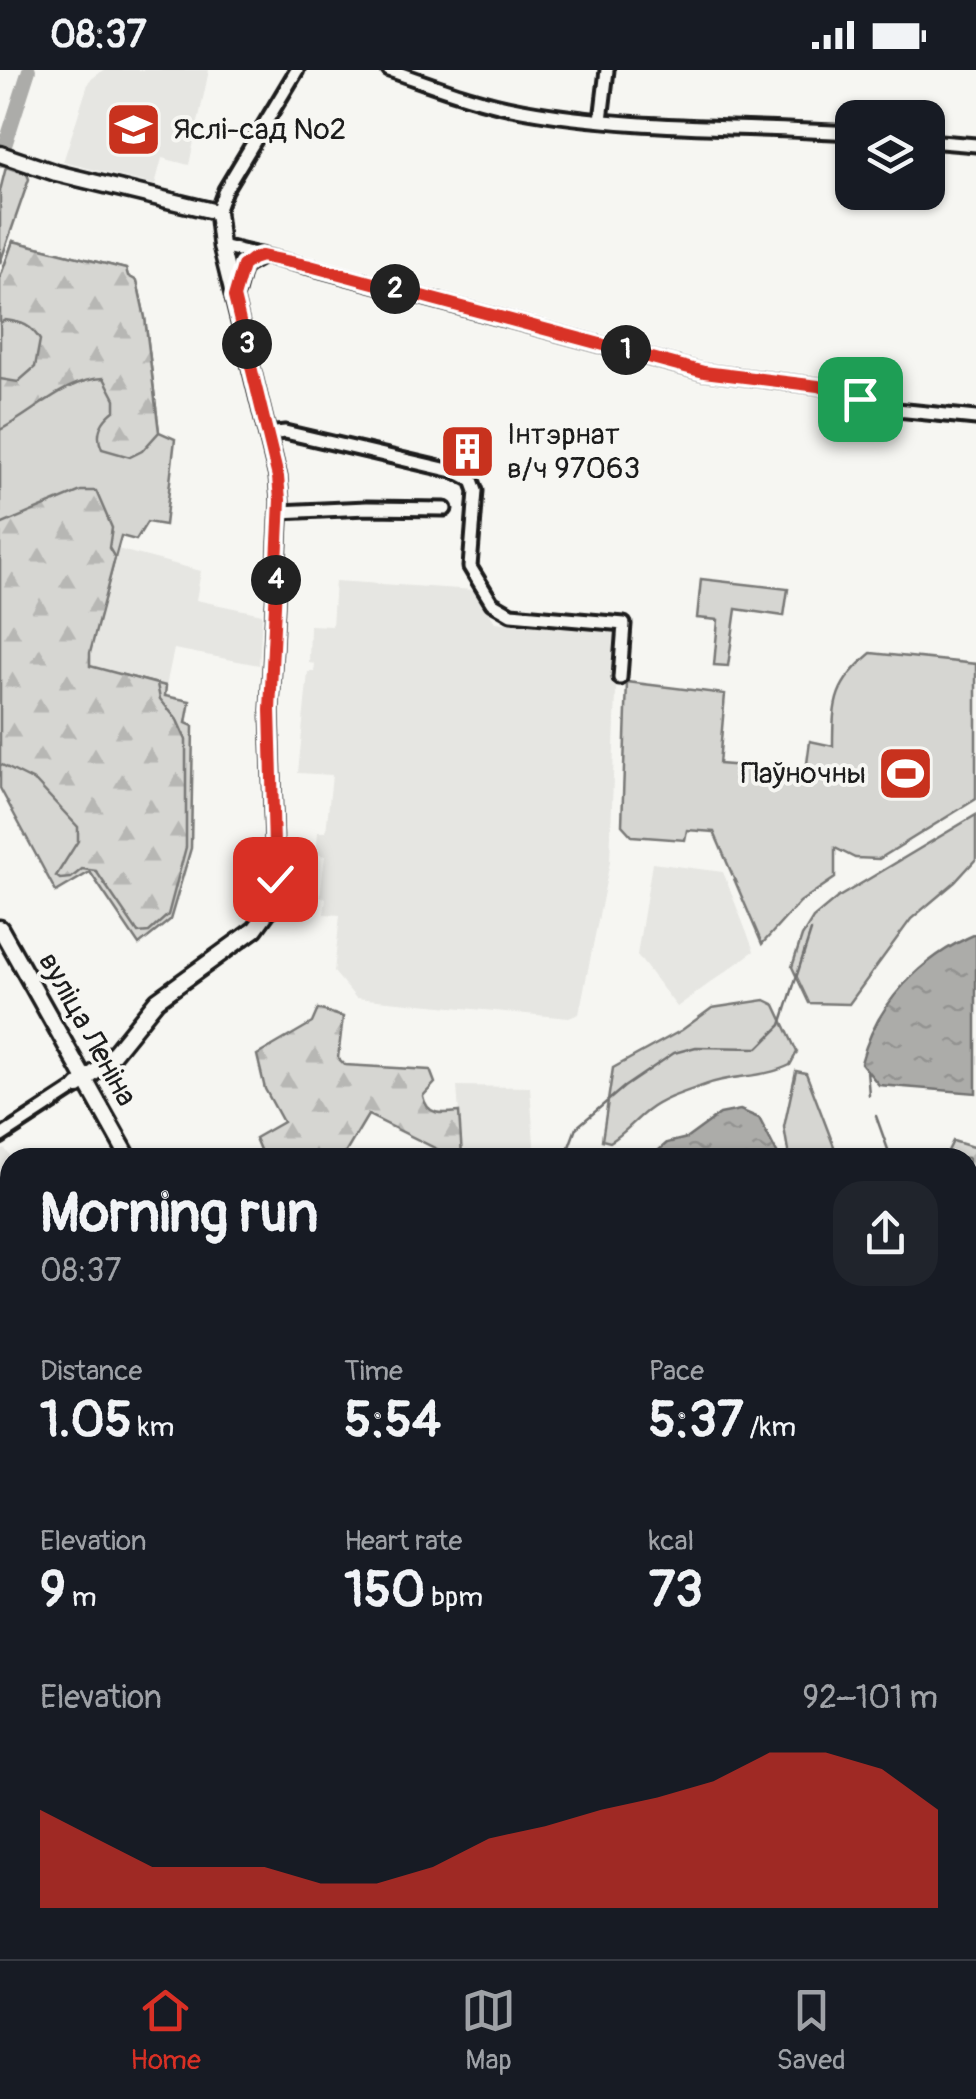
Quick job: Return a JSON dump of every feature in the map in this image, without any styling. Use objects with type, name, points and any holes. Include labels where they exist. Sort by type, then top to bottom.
[{"type":"main road","points":[[0,154],[217,212],[221,246],[278,477],[280,512],[270,710],[275,879],[271,907],[255,929],[156,1000],[106,1063],[81,1083]]},
{"type":"main road","points":[[234,297],[243,266],[261,256]]},
{"type":"main road","name":"вуліца Леніна","points":[[0,928],[113,1148]]},
{"type":"main road","name":"вуліца Леніна","points":[[0,947],[123,1148]]},
{"type":"street","points":[[217,212],[225,190],[297,70]]},
{"type":"street","points":[[389,70],[497,105],[601,120],[835,132]]},
{"type":"street","points":[[601,120],[607,70]]},
{"type":"street","points":[[945,142],[976,145]]},
{"type":"street","points":[[221,246],[704,372],[818,386],[897,410],[976,418]]},
{"type":"street","points":[[268,434],[285,432],[457,472],[472,480],[476,491],[470,567],[492,603],[511,614],[624,624],[620,678]]},
{"type":"street","points":[[280,512],[445,510]]},
{"type":"street","points":[[0,1137],[81,1083]]},
{"type":"shaded area","name":"Яслі-сад №2","points":[[103,70],[209,70],[189,165],[162,158],[155,185],[63,162],[89,81]]},
{"type":"shaded area","points":[[117,549],[201,571],[196,600],[262,614],[259,665],[174,649],[166,686],[90,666],[89,653]]},
{"type":"shaded area","points":[[335,581],[475,590],[495,622],[616,632],[610,862],[579,1014],[569,1018],[356,998],[334,972],[340,915],[324,914],[326,898],[320,897],[325,856],[316,854],[318,832],[326,832],[332,775],[298,773],[308,672],[314,672],[315,664],[309,663],[310,625],[332,626]]},
{"type":"shaded area","points":[[652,863],[723,872],[754,951],[677,1007],[637,955]]},
{"type":"shaded area","points":[[457,1086],[530,1087],[534,1148],[461,1148]]},
{"type":"green space","points":[[6,167],[27,174],[29,179],[0,263],[0,191]]},
{"type":"green space","points":[[13,241],[126,269],[128,276],[137,281],[159,432],[175,439],[165,525],[147,522],[136,540],[121,536],[89,653],[90,667],[166,686],[165,696],[190,701],[186,723],[193,726],[191,848],[170,920],[139,945],[90,872],[56,892],[0,788],[0,278]]},
{"type":"green space","points":[[13,241],[126,269],[128,276],[137,281],[159,432],[142,451],[130,457],[102,449],[101,427],[115,410],[115,399],[104,378],[63,390],[0,430],[0,379],[18,382],[35,367],[40,340],[21,323],[0,323],[0,278]]},
{"type":"green space","points":[[81,491],[96,491],[112,528],[109,548],[115,558],[90,666],[157,684],[160,699],[177,720],[186,740],[186,847],[168,915],[149,932],[138,933],[96,871],[82,869],[71,878],[56,876],[78,841],[78,827],[36,782],[0,764],[0,525]]},
{"type":"green space","points":[[701,579],[788,589],[784,616],[736,609],[728,666],[714,665],[718,620],[697,618]]},
{"type":"green space","points":[[871,653],[976,664],[976,799],[879,859],[855,858],[835,848],[835,878],[800,902],[762,944],[714,832],[687,830],[685,840],[632,836],[622,825],[627,682],[725,694],[719,764],[806,771],[810,741],[833,746],[834,717],[843,684]]},
{"type":"green space","points":[[976,815],[976,859],[911,919],[849,1004],[809,1003],[792,967],[802,936],[813,918],[837,898]]},
{"type":"green space","points":[[765,1000],[775,1005],[797,1052],[790,1065],[675,1096],[647,1111],[610,1142],[602,1140],[613,1068],[682,1030],[712,1008]]},
{"type":"green space","points":[[318,1009],[343,1017],[338,1058],[345,1065],[430,1070],[435,1083],[423,1096],[425,1103],[436,1112],[459,1112],[461,1148],[435,1148],[368,1115],[348,1148],[259,1148],[255,1138],[283,1122],[265,1089],[257,1055],[312,1023]]},
{"type":"green space","points":[[796,1071],[806,1073],[835,1148],[788,1148],[784,1127]]},
{"type":"green space","points":[[953,1141],[976,1148],[950,1148]]},
{"type":"water","points":[[976,934],[976,1093],[879,1085],[861,1063],[889,1002],[919,969]]},
{"type":"water","points":[[740,1110],[759,1118],[774,1148],[661,1148],[687,1138],[720,1114]]},
{"type":"waterway","points":[[0,161],[29,70]]},
{"type":"waterway","points":[[569,1147],[576,1128],[624,1087],[674,1053],[696,1047],[758,1048],[781,1025],[811,931]]},
{"type":"waterway","points":[[867,1070],[869,1095]]},
{"type":"waterway","points":[[876,1116],[887,1148]]},
{"type":"place","name":"Яслі-сад №2","points":[[134,129]]},
{"type":"place","name":"Інтэрнат в/ч 97063","points":[[468,451]]},
{"type":"place","name":"Паўночны","points":[[905,773]]},
{"type":"route","points":[[275,879],[270,710],[280,500],[278,477],[234,297],[243,266],[261,256],[310,266],[704,372],[818,386],[860,399]]}]
